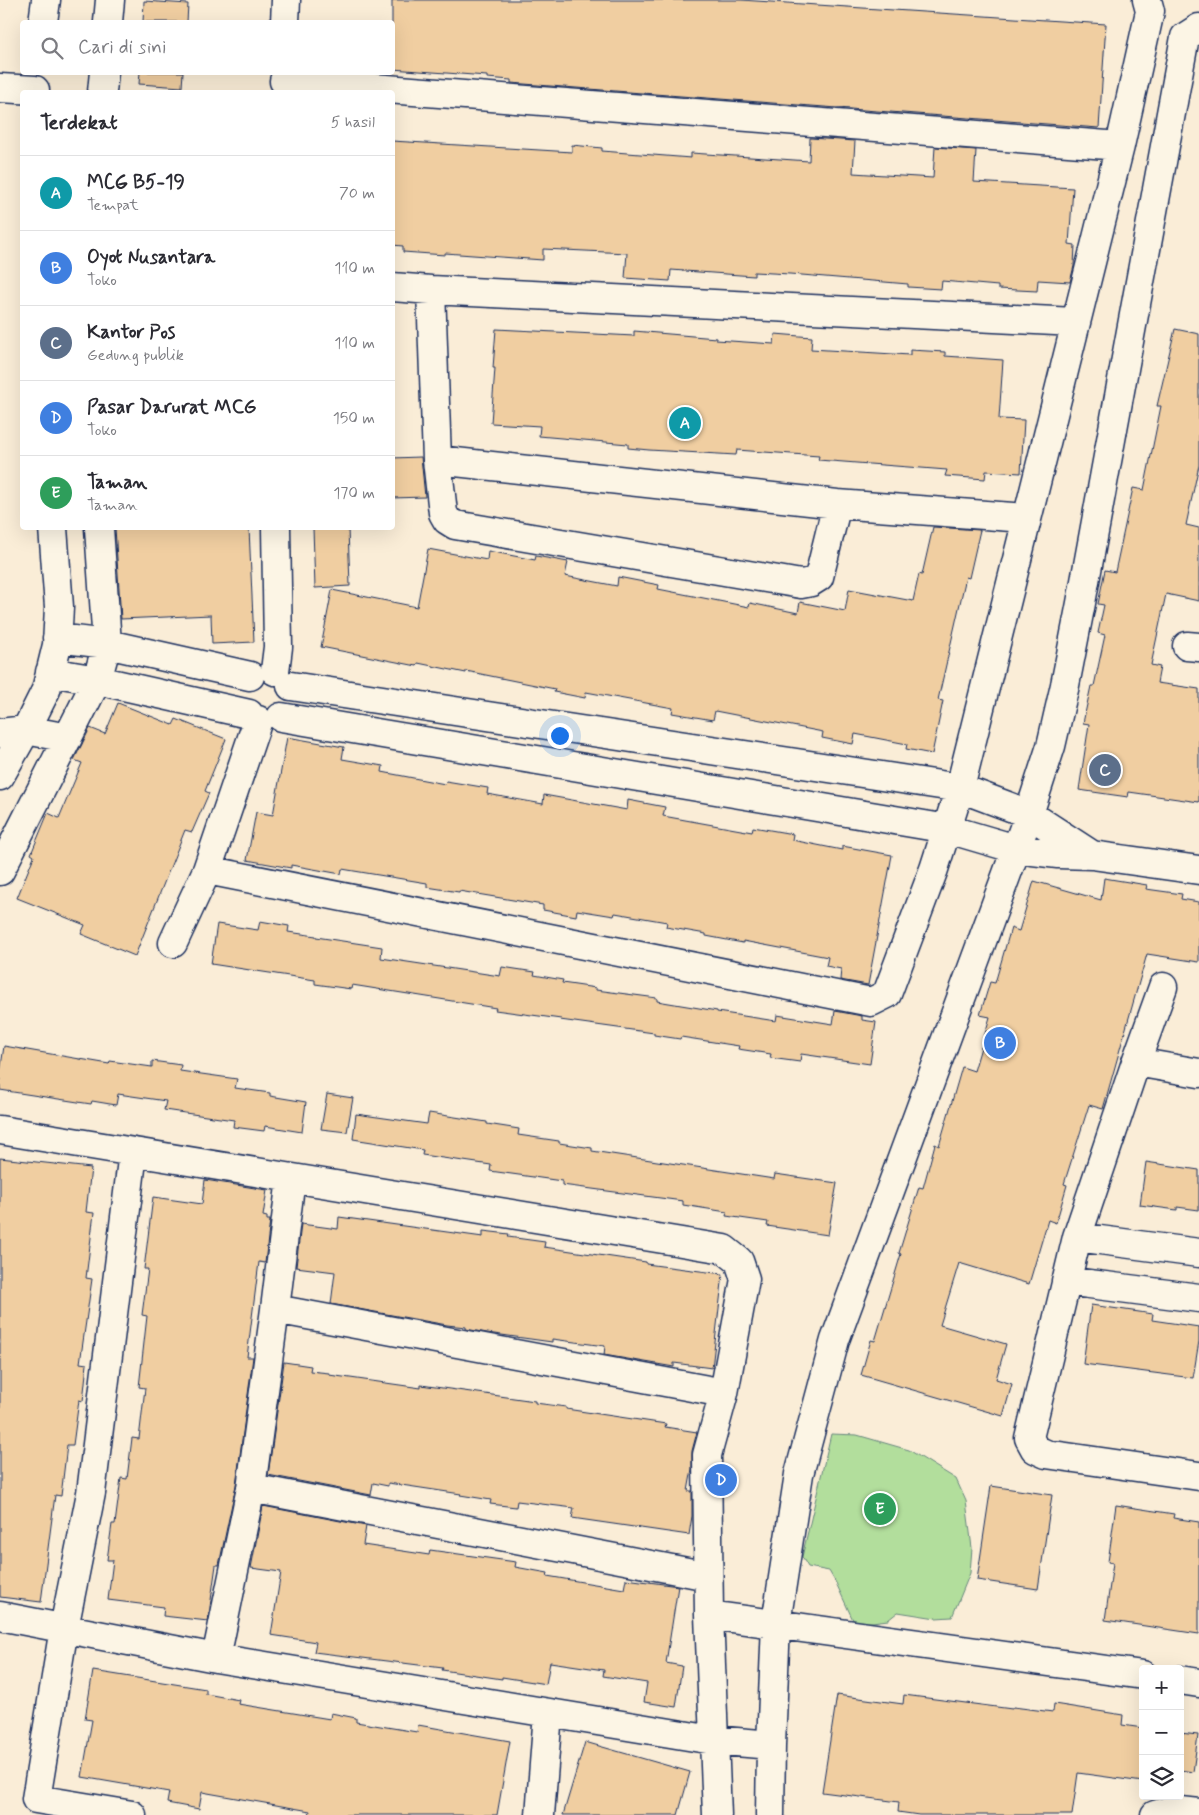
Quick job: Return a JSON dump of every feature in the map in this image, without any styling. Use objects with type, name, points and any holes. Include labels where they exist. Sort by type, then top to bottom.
[{"type":"street","points":[[43,20],[46,0]]},
{"type":"street","points":[[108,20],[110,0]]},
{"type":"street","points":[[285,20],[286,0]]},
{"type":"street","points":[[207,870],[871,1002],[887,994],[934,869],[960,788],[1120,146],[1150,11],[1147,0]]},
{"type":"street","points":[[770,1815],[776,1623],[799,1474],[835,1340],[1029,814],[1050,746],[1067,676],[1185,37],[1199,28]]},
{"type":"street","points":[[102,90],[104,75]]},
{"type":"street","points":[[284,82],[388,90]]},
{"type":"street","points":[[0,88],[36,85]]},
{"type":"street","points":[[395,90],[1120,146]]},
{"type":"street","points":[[395,287],[1075,322]]},
{"type":"street","points":[[431,290],[437,460],[443,513],[447,520],[455,525],[801,584],[811,582],[819,577],[837,504]]},
{"type":"street","points":[[437,460],[837,504],[1026,518]]},
{"type":"street","points":[[0,776],[13,731],[46,690],[57,644],[59,607],[53,530]]},
{"type":"street","points":[[0,871],[97,680],[107,644],[99,530]]},
{"type":"street","points":[[272,678],[278,647],[276,530]]},
{"type":"street","points":[[57,638],[107,644],[272,678],[960,788],[1029,814],[1092,855]]},
{"type":"street","points":[[50,672],[97,680],[263,717],[948,829],[1016,849],[1058,854],[1092,855],[1199,870]]},
{"type":"street","points":[[272,678],[293,698],[290,708],[263,717],[243,704],[241,692],[245,681],[272,678]]},
{"type":"street","points":[[173,943],[207,870],[263,717]]},
{"type":"street","points":[[13,731],[68,738]]},
{"type":"street","points":[[1163,987],[1076,1237],[1029,1438],[1035,1449],[1046,1454],[1199,1476]]},
{"type":"street","points":[[1136,1062],[1199,1073]]},
{"type":"street","points":[[0,1130],[724,1249],[739,1261],[745,1279],[724,1392],[707,1455],[709,1614],[717,1815]]},
{"type":"street","points":[[132,1815],[36,1807],[64,1628],[92,1493],[133,1152]]},
{"type":"street","points":[[216,1658],[251,1488],[275,1310],[290,1178]]},
{"type":"street","points":[[1076,1237],[1199,1253]]},
{"type":"street","points":[[1066,1281],[1199,1298]]},
{"type":"street","points":[[275,1310],[724,1392]]},
{"type":"street","points":[[251,1488],[708,1576]]},
{"type":"street","points":[[709,1614],[1139,1674]]},
{"type":"street","points":[[0,1616],[216,1658],[713,1740],[771,1745]]},
{"type":"street","points":[[1184,1681],[1199,1683]]},
{"type":"street","points":[[540,1815],[548,1713]]},
{"type":"street","points":[[1156,1815],[1172,1810],[1199,1813]]},
{"type":"green space","points":[[831,1434],[857,1435],[909,1450],[956,1479],[966,1501],[972,1548],[970,1573],[952,1617],[936,1618],[898,1612],[888,1620],[864,1623],[853,1620],[829,1571],[808,1567],[802,1557]]},
{"type":"building","points":[[392,0],[741,0],[1106,24],[1099,128],[511,83],[511,80],[487,78],[487,76],[395,69],[395,20],[392,20]]},
{"type":"building","points":[[144,1],[188,4],[187,20],[143,20]]},
{"type":"building","points":[[140,75],[183,75],[182,87],[139,84]]},
{"type":"building","points":[[810,138],[855,141],[853,173],[933,178],[935,147],[976,150],[974,182],[1073,188],[1069,244],[1075,245],[1074,266],[1070,282],[1038,280],[1037,291],[998,289],[998,286],[942,281],[941,289],[908,287],[908,284],[790,274],[754,272],[754,276],[671,270],[670,281],[625,278],[627,253],[543,249],[543,260],[403,252],[403,246],[395,245],[395,141],[572,152],[572,145],[602,148],[602,151],[691,158],[691,153],[809,161]]},
{"type":"building","points":[[496,329],[634,336],[634,331],[774,344],[775,334],[812,337],[811,349],[910,355],[910,350],[945,352],[945,356],[1003,360],[999,419],[1024,420],[1021,473],[986,471],[985,479],[945,476],[947,470],[818,460],[819,456],[737,450],[736,455],[649,450],[628,448],[628,444],[539,436],[540,426],[491,423]]},
{"type":"building","points":[[1175,329],[1199,334],[1199,465],[1186,525],[1199,528],[1199,601],[1166,594],[1151,665],[1160,667],[1157,683],[1199,689],[1199,802],[1129,792],[1128,797],[1079,790],[1089,724],[1083,723],[1091,686],[1094,686],[1105,635],[1098,633],[1104,605],[1098,604],[1105,570],[1115,572],[1133,488],[1144,490],[1161,406],[1157,406]]},
{"type":"building","points":[[421,457],[425,497],[395,498],[395,458]]},
{"type":"building","points":[[933,527],[980,530],[969,578],[966,577],[938,700],[943,701],[932,754],[906,749],[907,744],[855,734],[853,744],[822,738],[823,732],[715,711],[713,720],[672,713],[673,708],[586,692],[585,698],[554,692],[555,689],[466,671],[466,673],[418,663],[417,666],[321,647],[332,590],[417,607],[428,549],[487,560],[488,551],[535,560],[536,556],[568,562],[565,576],[617,586],[618,577],[659,585],[658,589],[749,607],[750,603],[798,613],[800,602],[845,611],[849,589],[913,601],[919,574],[922,575]]},
{"type":"building","points":[[115,530],[249,530],[254,642],[212,644],[211,615],[121,619]]},
{"type":"building","points":[[313,530],[348,530],[350,586],[315,588]]},
{"type":"building","points":[[118,703],[173,725],[176,719],[226,739],[205,791],[209,793],[192,832],[185,830],[135,956],[81,934],[85,925],[17,898],[34,856],[31,854],[48,813],[59,818],[82,763],[74,760],[90,728],[105,734]]},
{"type":"building","points":[[287,737],[344,747],[342,759],[383,766],[382,772],[445,784],[446,781],[488,788],[487,794],[543,804],[544,795],[627,810],[628,800],[665,807],[663,816],[752,832],[753,827],[793,834],[792,840],[842,850],[842,846],[892,855],[868,985],[840,980],[841,969],[826,966],[828,957],[706,936],[706,934],[666,927],[667,922],[615,913],[614,916],[577,910],[576,916],[543,910],[543,905],[427,887],[427,883],[342,869],[341,874],[291,865],[291,868],[247,860],[256,812],[273,815]]},
{"type":"building","points":[[1104,878],[1147,885],[1146,889],[1182,894],[1181,899],[1199,902],[1199,962],[1147,954],[1103,1109],[1089,1105],[1064,1184],[1067,1185],[1056,1223],[1048,1220],[1029,1284],[959,1263],[940,1325],[1006,1344],[996,1379],[1012,1384],[1003,1416],[861,1375],[871,1340],[875,1341],[919,1187],[923,1188],[935,1144],[939,1146],[962,1067],[974,1071],[990,1017],[980,1015],[990,982],[995,983],[1011,928],[1019,931],[1034,881],[1101,900]]},
{"type":"building","points":[[260,921],[289,926],[288,932],[382,947],[381,958],[500,976],[502,967],[535,972],[534,975],[563,980],[562,983],[596,988],[596,990],[657,998],[657,1001],[717,1012],[776,1021],[777,1015],[833,1024],[835,1011],[862,1016],[862,1020],[876,1022],[870,1064],[801,1054],[800,1062],[770,1058],[771,1054],[738,1049],[739,1046],[681,1037],[680,1039],[654,1035],[654,1033],[495,1010],[496,1008],[352,985],[351,989],[315,984],[315,980],[211,964],[217,924],[258,930]]},
{"type":"building","points":[[4,1046],[109,1064],[110,1061],[152,1067],[152,1061],[181,1065],[180,1071],[237,1079],[235,1088],[270,1093],[270,1096],[306,1102],[302,1132],[265,1126],[264,1131],[233,1127],[234,1120],[164,1110],[166,1101],[118,1094],[116,1105],[92,1101],[91,1104],[0,1090],[0,1073]]},
{"type":"building","points":[[327,1094],[353,1098],[347,1132],[321,1129]]},
{"type":"building","points":[[429,1113],[519,1129],[518,1135],[592,1148],[592,1151],[774,1179],[775,1174],[837,1183],[828,1235],[767,1226],[768,1222],[726,1216],[727,1212],[683,1205],[683,1201],[562,1185],[562,1181],[490,1171],[491,1165],[422,1155],[423,1150],[353,1139],[356,1114],[427,1124]]},
{"type":"building","points":[[0,1158],[91,1168],[86,1212],[94,1213],[86,1278],[92,1279],[80,1363],[87,1364],[83,1401],[79,1400],[73,1445],[67,1445],[61,1496],[55,1495],[41,1602],[0,1597]]},
{"type":"building","points":[[1146,1162],[1199,1170],[1199,1210],[1177,1207],[1177,1210],[1140,1205]]},
{"type":"building","points":[[205,1180],[267,1190],[263,1216],[270,1220],[265,1263],[259,1262],[247,1357],[253,1357],[236,1485],[219,1565],[216,1565],[208,1621],[163,1616],[164,1607],[108,1600],[113,1560],[107,1560],[112,1524],[115,1524],[121,1478],[127,1479],[132,1438],[139,1439],[145,1388],[139,1387],[147,1316],[142,1315],[148,1269],[144,1269],[153,1197],[202,1204]]},
{"type":"building","points":[[339,1217],[483,1237],[483,1231],[509,1234],[508,1237],[545,1242],[544,1247],[646,1262],[646,1264],[723,1274],[712,1368],[674,1363],[674,1367],[604,1355],[605,1346],[552,1339],[552,1342],[487,1333],[466,1329],[466,1327],[331,1304],[335,1272],[296,1267],[301,1224],[338,1229]]},
{"type":"building","points":[[1091,1305],[1153,1314],[1152,1320],[1199,1327],[1199,1341],[1193,1378],[1083,1364]]},
{"type":"building","points":[[284,1362],[311,1366],[310,1371],[329,1373],[329,1375],[421,1388],[421,1385],[535,1401],[535,1403],[566,1407],[566,1409],[666,1424],[665,1427],[697,1432],[692,1451],[692,1469],[688,1491],[692,1491],[692,1516],[689,1535],[572,1518],[574,1508],[517,1501],[516,1507],[490,1504],[491,1500],[388,1483],[388,1486],[373,1483],[371,1495],[268,1475]]},
{"type":"building","points":[[991,1486],[1052,1495],[1038,1589],[977,1580]]},
{"type":"building","points":[[1116,1505],[1174,1514],[1173,1518],[1199,1522],[1199,1634],[1105,1620],[1113,1563],[1108,1562]]},
{"type":"building","points":[[263,1506],[366,1526],[363,1545],[429,1555],[430,1550],[516,1562],[515,1567],[548,1573],[547,1576],[624,1589],[626,1579],[678,1586],[666,1663],[682,1666],[676,1707],[644,1702],[647,1683],[603,1676],[604,1670],[550,1662],[546,1684],[442,1670],[443,1668],[314,1652],[316,1642],[271,1635],[281,1572],[251,1568]]},
{"type":"building","points":[[93,1671],[206,1689],[206,1694],[239,1700],[238,1704],[330,1719],[331,1713],[356,1718],[356,1722],[417,1732],[418,1725],[510,1741],[497,1815],[309,1815],[310,1811],[202,1792],[199,1809],[167,1803],[169,1792],[82,1777],[92,1720],[85,1719]]},
{"type":"building","points":[[837,1695],[903,1704],[904,1695],[1012,1709],[1013,1707],[1053,1712],[1054,1704],[1123,1715],[1122,1725],[1139,1727],[1139,1781],[1078,1773],[1072,1815],[919,1815],[898,1812],[899,1802],[822,1792]]},
{"type":"building","points":[[1184,1733],[1198,1735],[1193,1772],[1184,1771]]},
{"type":"building","points":[[585,1742],[690,1772],[678,1815],[563,1815]]},
{"type":"place","name":"MCG B5-19","points":[[685,423]]},
{"type":"place","name":"Kantor Pos","points":[[1105,770]]},
{"type":"place","name":"Oyot Nusantara","points":[[1000,1043]]},
{"type":"place","name":"Pasar Darurat MCG","points":[[721,1480]]},
{"type":"place","name":"Taman","points":[[880,1509]]}]
